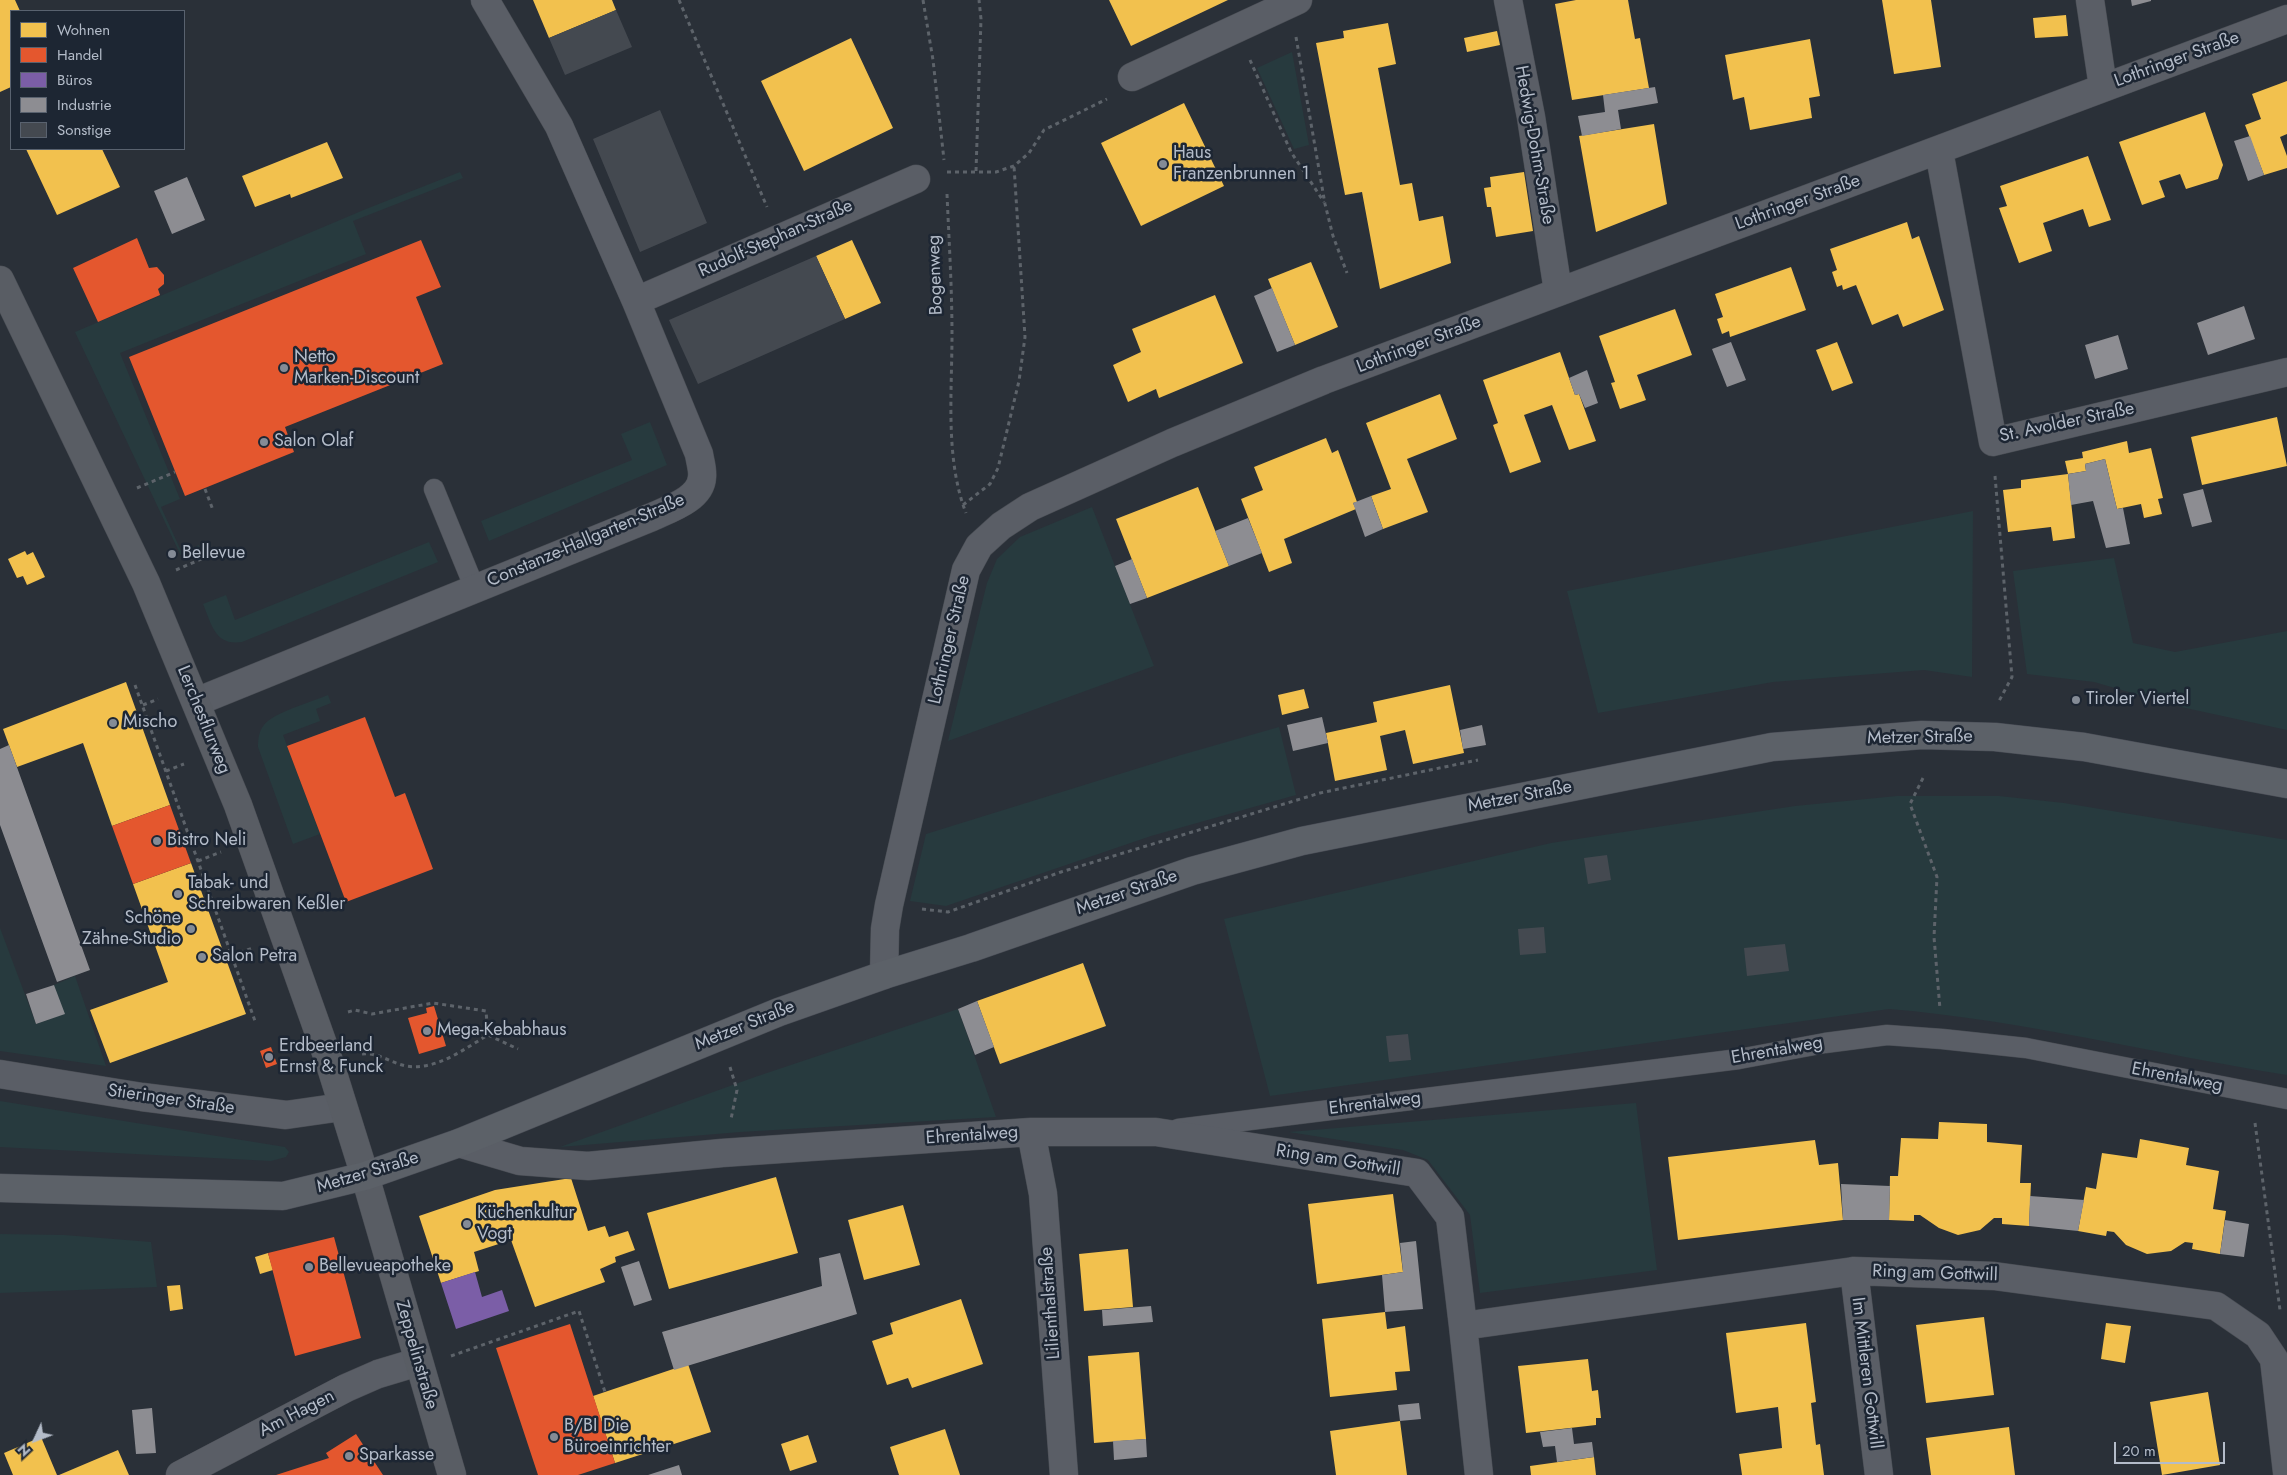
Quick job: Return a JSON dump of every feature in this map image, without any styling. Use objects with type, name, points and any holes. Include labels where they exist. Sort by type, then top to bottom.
[{"type":"main road","name":"Metzer Straße","points":[[0,1188],[283,1196],[365,1176],[460,1143],[779,1012],[884,975],[971,948],[1120,894],[1248,854],[1411,818],[1772,747],[1922,735],[1995,737],[2084,747],[2287,784]]},
{"type":"street","name":"Constanze-Hallgarten-Straße","points":[[196,702],[476,589],[679,504],[694,494],[702,479],[700,454],[636,301],[559,126],[485,0]]},
{"type":"street","name":"Hedwig-Dohm-Straße","points":[[1508,0],[1531,117],[1558,292]]},
{"type":"street","points":[[2090,0],[2103,87]]},
{"type":"street","points":[[1132,78],[1293,2]]},
{"type":"street","name":"Lothringer Straße","points":[[884,975],[885,930],[899,860],[966,570],[979,546],[1001,526],[1030,507],[1172,443],[1324,380],[2287,19]]},
{"type":"street","name":"St. Avolder Straße","points":[[1939,151],[1993,442],[2287,372]]},
{"type":"street","name":"Rudolf-Stephan-Straße","points":[[636,301],[916,179]]},
{"type":"street","name":"Lerchesflurweg","points":[[0,280],[146,583],[196,702],[251,841],[330,1064],[365,1176]]},
{"type":"street","name":"Stieringer Straße","points":[[0,1074],[142,1097],[286,1115],[342,1107]]},
{"type":"street","name":"Ehrentalweg","points":[[460,1143],[520,1161],[588,1166],[740,1152],[1031,1132],[1156,1132]]},
{"type":"street","name":"Lilienthalstraße","points":[[1031,1132],[1043,1194],[1064,1475]]},
{"type":"street","name":"Ring am Gottwill","points":[[1156,1132],[1417,1173],[1450,1216],[1479,1475]]},
{"type":"street","name":"Zeppelinstraße","points":[[365,1176],[452,1475]]},
{"type":"street","name":"Ring am Gottwill","points":[[1462,1326],[1854,1271],[1994,1276],[2216,1306],[2258,1335],[2274,1358],[2287,1472]]},
{"type":"street","name":"Im Mittleren Gottwill","points":[[1854,1271],[1879,1475]]},
{"type":"street","name":"Am Hagen","points":[[180,1475],[346,1388],[378,1374],[419,1364]]},
{"type":"lane","points":[[434,489],[476,589]]},
{"type":"lane","name":"Ehrentalweg","points":[[1156,1132],[1739,1059],[1825,1043],[1887,1035],[2026,1048],[2287,1099]]},
{"type":"path","points":[[679,0],[780,237]]},
{"type":"path","points":[[922,0],[932,60],[946,182]]},
{"type":"path","points":[[976,171],[981,19],[979,0]]},
{"type":"path","points":[[1293,2],[1298,48],[1325,204],[1333,236],[1347,273]]},
{"type":"path","points":[[1250,59],[1291,152],[1325,204]]},
{"type":"path","points":[[946,172],[996,172],[1014,166],[1029,153],[1044,130],[1110,98],[1132,78]]},
{"type":"path","points":[[963,505],[990,484],[998,468],[1019,381],[1025,338],[1014,166]]},
{"type":"path","name":"Bogenweg","points":[[947,191],[952,284],[953,452],[963,505],[979,546]]},
{"type":"path","points":[[1993,442],[2012,677],[1999,701]]},
{"type":"path","points":[[147,484],[175,472]]},
{"type":"path","points":[[204,489],[213,510]]},
{"type":"path","points":[[186,565],[228,548]]},
{"type":"path","points":[[135,685],[255,1020]]},
{"type":"path","points":[[143,706],[158,699]]},
{"type":"path","points":[[166,771],[184,764]]},
{"type":"path","points":[[1923,778],[1910,804],[1937,876],[1934,937],[1942,1039]]},
{"type":"path","points":[[198,860],[213,855]]},
{"type":"path","points":[[232,955],[250,948]]},
{"type":"path","points":[[355,1010],[372,1014],[432,1003],[486,1011],[488,1034]]},
{"type":"path","points":[[488,1034],[518,1049]]},
{"type":"path","points":[[359,1055],[371,1053],[406,1066],[420,1067],[454,1056],[488,1034]]},
{"type":"path","points":[[735,1105],[736,1084]]},
{"type":"path","points":[[2251,1093],[2281,1319]]},
{"type":"path","points":[[419,1364],[579,1312],[605,1392]]},
{"type":"green space","points":[[1292,52],[1309,145],[1294,149],[1257,68]]},
{"type":"green space","points":[[460,172],[463,178],[353,221],[366,254],[120,353],[180,499],[161,507],[182,553],[199,545],[200,550],[182,558],[75,332],[366,209]]},
{"type":"green space","points":[[650,422],[667,465],[489,541],[481,521],[632,460],[621,434]]},
{"type":"green space","points":[[1092,507],[1154,666],[948,741],[987,583],[997,559],[1020,537]]},
{"type":"green space","points":[[1973,511],[1972,677],[1924,670],[1773,682],[1598,713],[1567,591]]},
{"type":"green space","points":[[429,542],[438,562],[242,642],[226,641],[220,637],[212,626],[203,604],[226,595],[235,620]]},
{"type":"green space","points":[[2114,558],[2133,643],[2175,652],[2287,631],[2287,730],[2181,707],[2094,682],[2027,674],[2013,571]]},
{"type":"green space","points":[[328,695],[331,703],[316,709],[320,721],[283,735],[320,834],[293,844],[258,747],[259,735],[269,720]]},
{"type":"green space","points":[[1279,727],[1296,795],[1151,836],[946,906],[910,901],[926,834],[1181,755]]},
{"type":"green space","points":[[1897,796],[1999,796],[2064,803],[2287,840],[2287,1075],[2039,1029],[1939,1014],[1889,1009],[1270,1096],[1224,919],[1551,843],[1795,806]]},
{"type":"green space","points":[[0,928],[36,1024],[64,1014],[54,985],[75,976],[106,1066],[0,1051]]},
{"type":"green space","points":[[958,1009],[996,1117],[740,1132],[560,1147],[755,1077]]},
{"type":"green space","points":[[0,1101],[285,1147],[289,1152],[286,1157],[271,1161],[0,1147]]},
{"type":"green space","points":[[1636,1103],[1657,1270],[1480,1293],[1470,1215],[1428,1160],[1403,1150],[1289,1132]]},
{"type":"green space","points":[[0,1234],[64,1235],[151,1242],[157,1287],[0,1293]]},
{"type":"building: Wohnen","points":[[0,0],[15,0],[20,10],[10,10],[10,87],[0,92]]},
{"type":"building: Wohnen","points":[[533,0],[612,0],[616,10],[549,38]]},
{"type":"building: Wohnen","points":[[1109,0],[1228,0],[1131,46]]},
{"type":"building: Wohnen","points":[[1576,0],[1628,0],[1635,39],[1640,38],[1649,88],[1572,100],[1555,4]]},
{"type":"building: Wohnen","points":[[1882,0],[1931,0],[1941,67],[1894,74]]},
{"type":"building: Wohnen","points":[[2066,15],[2068,36],[2035,38],[2033,18]]},
{"type":"building: Wohnen","points":[[1388,23],[1396,64],[1378,68],[1400,185],[1412,183],[1419,221],[1443,216],[1451,263],[1380,289],[1362,192],[1345,195],[1316,43],[1344,38],[1343,31]]},
{"type":"building: Wohnen","points":[[1497,31],[1500,45],[1467,52],[1464,38]]},
{"type":"building: Wohnen","points":[[851,38],[893,128],[804,171],[761,81]]},
{"type":"building: Wohnen","points":[[1810,39],[1820,96],[1809,98],[1812,118],[1750,130],[1744,97],[1733,100],[1725,55]]},
{"type":"building: Wohnen","points":[[2287,81],[2287,134],[2280,137],[2287,156],[2287,168],[2264,175],[2245,125],[2261,119],[2252,94]]},
{"type":"building: Wohnen","name":"Haus Franzenbrunnen 1","points":[[1184,103],[1224,186],[1141,226],[1101,143]]},
{"type":"building: Wohnen","points":[[2205,112],[2223,165],[2218,179],[2186,189],[2180,174],[2159,181],[2165,197],[2142,205],[2119,142]]},
{"type":"building: Wohnen","points":[[1654,124],[1667,204],[1596,232],[1579,136]]},
{"type":"building: Wohnen","points":[[327,142],[343,178],[291,198],[290,194],[255,207],[242,176]]},
{"type":"building: Wohnen","points":[[26,150],[102,150],[120,187],[57,215]]},
{"type":"building: Wohnen","points":[[2088,156],[2111,220],[2089,227],[2083,209],[2043,223],[2052,251],[2019,263],[1999,208],[2007,206],[2000,186]]},
{"type":"building: Wohnen","points":[[1524,172],[1533,231],[1496,237],[1491,207],[1487,207],[1484,188],[1491,187],[1490,177]]},
{"type":"building: Wohnen","points":[[1907,222],[1912,239],[1919,236],[1944,310],[1903,327],[1898,314],[1872,325],[1856,285],[1843,290],[1842,285],[1837,287],[1832,272],[1837,270],[1830,249]]},
{"type":"building: Wohnen","points":[[852,240],[881,303],[845,319],[816,256]]},
{"type":"building: Wohnen","points":[[1311,262],[1338,327],[1295,345],[1268,279]]},
{"type":"building: Wohnen","points":[[1791,267],[1806,310],[1730,337],[1729,331],[1722,334],[1717,319],[1723,317],[1715,294]]},
{"type":"building: Wohnen","points":[[1215,295],[1243,363],[1159,398],[1156,389],[1128,402],[1113,365],[1141,352],[1132,329]]},
{"type":"building: Wohnen","points":[[1675,309],[1692,355],[1637,375],[1646,400],[1620,409],[1611,383],[1615,382],[1599,336]]},
{"type":"building: Wohnen","points":[[1837,342],[1853,383],[1832,391],[1816,350]]},
{"type":"building: Wohnen","points":[[1560,352],[1575,395],[1579,394],[1596,441],[1569,450],[1552,405],[1524,415],[1541,462],[1510,473],[1493,425],[1498,423],[1483,380]]},
{"type":"building: Wohnen","points":[[1440,394],[1457,439],[1407,459],[1428,512],[1383,529],[1371,496],[1391,489],[1366,423]]},
{"type":"building: Wohnen","points":[[2277,417],[2287,466],[2202,485],[2191,437]]},
{"type":"building: Wohnen","points":[[1326,438],[1332,453],[1338,450],[1357,502],[1353,503],[1356,509],[1284,539],[1292,563],[1269,572],[1241,499],[1263,490],[1254,467]]},
{"type":"building: Wohnen","points":[[2127,441],[2129,453],[2151,448],[2163,498],[2158,499],[2162,514],[2144,518],[2141,504],[2117,509],[2105,459],[2085,464],[2086,471],[2068,474],[2065,461],[2083,458],[2082,452]]},
{"type":"building: Wohnen","points":[[2068,474],[2075,538],[2053,541],[2051,527],[2008,532],[2003,490],[2021,488],[2021,480]]},
{"type":"building: Wohnen","points":[[1198,487],[1229,566],[1147,598],[1116,519]]},
{"type":"building: Wohnen","points":[[25,551],[27,555],[33,552],[45,577],[27,585],[23,576],[17,578],[8,559]]},
{"type":"building: Wohnen","points":[[126,682],[170,805],[112,826],[83,743],[17,767],[3,729]]},
{"type":"building: Wohnen","points":[[1450,685],[1464,753],[1413,764],[1405,730],[1380,736],[1387,770],[1335,781],[1326,733],[1377,722],[1373,702]]},
{"type":"building: Wohnen","points":[[1304,689],[1309,708],[1282,715],[1278,695]]},
{"type":"building: Wohnen","points":[[191,863],[246,1014],[110,1063],[90,1010],[168,982],[133,884]]},
{"type":"building: Wohnen","points":[[1083,963],[1106,1026],[1000,1064],[977,1001]]},
{"type":"building: Wohnen","points":[[1939,1122],[1987,1124],[1987,1142],[2022,1145],[2020,1183],[2031,1183],[2029,1226],[2002,1224],[2002,1218],[1994,1218],[1980,1230],[1958,1235],[1939,1228],[1920,1215],[1914,1215],[1914,1221],[1889,1220],[1890,1176],[1898,1176],[1901,1138],[1938,1139]]},
{"type":"building: Wohnen","points":[[2140,1139],[2189,1148],[2186,1165],[2219,1171],[2213,1209],[2226,1211],[2220,1254],[2192,1249],[2193,1243],[2185,1242],[2171,1251],[2147,1254],[2126,1245],[2114,1232],[2107,1231],[2106,1236],[2078,1231],[2086,1187],[2096,1189],[2102,1153],[2137,1158]]},
{"type":"building: Wohnen","points":[[1815,1140],[1819,1165],[1838,1163],[1843,1220],[1678,1240],[1668,1157]]},
{"type":"building: Wohnen","points":[[776,1177],[798,1253],[669,1289],[647,1213]]},
{"type":"building: Wohnen","points":[[571,1178],[588,1231],[605,1226],[609,1237],[628,1231],[635,1250],[615,1257],[616,1262],[600,1269],[605,1282],[535,1307],[511,1240],[474,1252],[479,1271],[441,1283],[419,1216],[495,1190]]},
{"type":"building: Wohnen","points":[[1393,1194],[1403,1272],[1317,1284],[1308,1204]]},
{"type":"building: Wohnen","points":[[903,1205],[920,1265],[864,1280],[848,1220]]},
{"type":"building: Wohnen","points":[[1128,1249],[1133,1307],[1084,1311],[1079,1254]]},
{"type":"building: Wohnen","points":[[268,1253],[273,1270],[260,1274],[255,1257]]},
{"type":"building: Wohnen","points":[[180,1285],[183,1309],[170,1311],[167,1286]]},
{"type":"building: Wohnen","points":[[961,1299],[983,1364],[912,1388],[908,1378],[887,1385],[872,1341],[893,1334],[890,1323]]},
{"type":"building: Wohnen","points":[[1385,1312],[1387,1329],[1405,1326],[1410,1371],[1395,1372],[1397,1390],[1330,1397],[1322,1319]]},
{"type":"building: Wohnen","points":[[1984,1317],[1994,1395],[1926,1403],[1916,1325]]},
{"type":"building: Wohnen","points":[[1806,1323],[1816,1402],[1811,1403],[1816,1445],[1820,1444],[1824,1475],[1742,1475],[1739,1454],[1782,1448],[1778,1407],[1736,1413],[1726,1333]]},
{"type":"building: Wohnen","points":[[2106,1323],[2131,1326],[2125,1363],[2101,1359]]},
{"type":"building: Wohnen","points":[[1139,1352],[1146,1439],[1094,1443],[1088,1356]]},
{"type":"building: Wohnen","points":[[1588,1359],[1592,1391],[1598,1390],[1601,1418],[1596,1418],[1596,1425],[1526,1433],[1518,1366]]},
{"type":"building: Wohnen","points":[[688,1364],[711,1432],[615,1463],[593,1396]]},
{"type":"building: Wohnen","points":[[2208,1392],[2220,1465],[2162,1475],[2150,1402]]},
{"type":"building: Wohnen","points":[[1400,1421],[1407,1475],[1336,1475],[1330,1431]]},
{"type":"building: Wohnen","points":[[2009,1427],[2015,1475],[1931,1475],[1926,1438]]},
{"type":"building: Wohnen","points":[[945,1429],[960,1475],[899,1475],[890,1447]]},
{"type":"building: Wohnen","points":[[808,1435],[817,1462],[790,1471],[781,1444]]},
{"type":"building: Wohnen","points":[[41,1437],[57,1475],[13,1475],[4,1453]]},
{"type":"building: Wohnen","points":[[118,1450],[129,1475],[59,1475]]},
{"type":"building: Wohnen","points":[[1594,1457],[1596,1475],[1531,1475],[1530,1466]]},
{"type":"building: Handel","points":[[137,238],[149,268],[157,267],[164,275],[164,284],[158,289],[160,295],[98,322],[73,268]]},
{"type":"building: Handel","name":"Netto Marken-Discount","points":[[421,240],[441,287],[416,297],[443,364],[285,427],[294,452],[185,496],[129,357]]},
{"type":"building: Handel","points":[[365,717],[395,797],[405,793],[433,869],[346,902],[287,746]]},
{"type":"building: Handel","points":[[170,805],[191,863],[133,884],[112,826]]},
{"type":"building: Handel","name":"Mega-Kebabhaus","points":[[434,1006],[446,1046],[419,1054],[408,1018],[427,1013],[426,1008]]},
{"type":"building: Handel","name":"Erdbeerland Ernst & Funck","points":[[271,1047],[277,1064],[266,1068],[260,1051]]},
{"type":"building: Handel","points":[[334,1237],[361,1338],[295,1356],[268,1253]]},
{"type":"building: Handel","points":[[570,1324],[615,1463],[578,1475],[538,1475],[496,1348]]},
{"type":"building: Handel","name":"Sparkasse","points":[[356,1434],[383,1475],[276,1475],[329,1458],[326,1453]]},
{"type":"building: Büros","points":[[475,1272],[482,1297],[502,1290],[509,1311],[456,1329],[441,1283]]},
{"type":"building: Industrie","points":[[2131,0],[2151,0],[2151,1],[2132,6]]},
{"type":"building: Industrie","points":[[1655,87],[1658,103],[1618,110],[1621,129],[1582,136],[1578,116],[1605,112],[1603,95]]},
{"type":"building: Industrie","points":[[2250,136],[2264,175],[2248,181],[2234,141]]},
{"type":"building: Industrie","points":[[187,177],[205,220],[172,234],[154,191]]},
{"type":"building: Industrie","points":[[1272,288],[1295,345],[1277,352],[1254,296]]},
{"type":"building: Industrie","points":[[2244,306],[2255,339],[2208,355],[2197,323]]},
{"type":"building: Industrie","points":[[2118,335],[2128,369],[2095,379],[2085,345]]},
{"type":"building: Industrie","points":[[1731,342],[1746,380],[1727,387],[1712,349]]},
{"type":"building: Industrie","points":[[1587,370],[1598,403],[1585,408],[1579,394],[1575,395],[1569,378]]},
{"type":"building: Industrie","points":[[2105,459],[2117,509],[2123,508],[2130,544],[2106,548],[2093,501],[2071,505],[2068,474],[2086,471],[2085,464]]},
{"type":"building: Industrie","points":[[2203,489],[2212,522],[2192,527],[2183,494]]},
{"type":"building: Industrie","points":[[1371,496],[1383,529],[1365,537],[1353,503]]},
{"type":"building: Industrie","points":[[1248,518],[1262,553],[1229,566],[1215,531]]},
{"type":"building: Industrie","points":[[1132,559],[1147,598],[1130,604],[1115,566]]},
{"type":"building: Industrie","points":[[1322,717],[1328,743],[1293,751],[1287,725]]},
{"type":"building: Industrie","points":[[1482,725],[1486,745],[1463,749],[1460,730]]},
{"type":"building: Industrie","points":[[9,745],[90,970],[57,982],[0,825],[0,749]]},
{"type":"building: Industrie","points":[[54,985],[65,1014],[36,1024],[26,994]]},
{"type":"building: Industrie","points":[[977,1001],[994,1047],[975,1055],[958,1009]]},
{"type":"building: Industrie","points":[[1841,1184],[1890,1186],[1889,1220],[1843,1220]]},
{"type":"building: Industrie","points":[[2030,1196],[2084,1200],[2078,1231],[2029,1226]]},
{"type":"building: Industrie","points":[[2225,1220],[2249,1224],[2244,1257],[2220,1254]]},
{"type":"building: Industrie","points":[[1416,1241],[1423,1309],[1385,1312],[1382,1275],[1403,1272],[1400,1243]]},
{"type":"building: Industrie","points":[[840,1253],[857,1314],[674,1370],[662,1332],[822,1286],[819,1258]]},
{"type":"building: Industrie","points":[[639,1261],[652,1300],[634,1306],[621,1267]]},
{"type":"building: Industrie","points":[[1151,1306],[1153,1322],[1103,1326],[1102,1310]]},
{"type":"building: Industrie","points":[[1419,1403],[1421,1419],[1400,1421],[1398,1405]]},
{"type":"building: Industrie","points":[[152,1408],[156,1453],[136,1454],[132,1410]]},
{"type":"building: Industrie","points":[[1572,1428],[1574,1444],[1592,1442],[1594,1457],[1557,1462],[1555,1446],[1543,1447],[1540,1432]]},
{"type":"building: Industrie","points":[[1146,1439],[1147,1457],[1114,1460],[1113,1441]]},
{"type":"building: Industrie","points":[[679,1465],[682,1475],[648,1475]]},
{"type":"building: Sonstige","points":[[616,10],[632,47],[565,75],[549,38]]},
{"type":"building: Sonstige","points":[[660,110],[707,223],[640,252],[593,139]]},
{"type":"building: Sonstige","points":[[816,256],[845,319],[698,384],[669,320]]},
{"type":"building: Sonstige","points":[[1607,855],[1611,880],[1588,884],[1584,858]]},
{"type":"building: Sonstige","points":[[1544,927],[1546,953],[1520,955],[1518,929]]},
{"type":"building: Sonstige","points":[[1785,944],[1789,971],[1747,976],[1744,948]]},
{"type":"building: Sonstige","points":[[1408,1034],[1411,1060],[1389,1062],[1386,1036]]},
{"type":"place","name":"Haus Franzenbrunnen 1","points":[[1163,164]]},
{"type":"place","name":"Netto Marken-Discount","points":[[284,368]]},
{"type":"place","name":"Salon Olaf","points":[[264,442]]},
{"type":"place","name":"Bellevue","points":[[172,554]]},
{"type":"place","name":"Tiroler Viertel","points":[[2076,700]]},
{"type":"place","name":"Mischo","points":[[113,723]]},
{"type":"place","name":"Bistro Neli","points":[[157,841]]},
{"type":"place","name":"Tabak- und Schreibwaren Keßler","points":[[178,894]]},
{"type":"place","name":"Schöne Zähne-Studio","points":[[191,929]]},
{"type":"place","name":"Salon Petra","points":[[202,957]]},
{"type":"place","name":"Mega-Kebabhaus","points":[[427,1031]]},
{"type":"place","name":"Erdbeerland Ernst & Funck","points":[[269,1057]]},
{"type":"place","name":"Küchenkultur Vogt","points":[[467,1224]]},
{"type":"place","name":"Bellevueapotheke","points":[[309,1267]]},
{"type":"place","name":"B/BI Die Büroeinrichter","points":[[554,1437]]},
{"type":"place","name":"Sparkasse","points":[[349,1456]]}]
